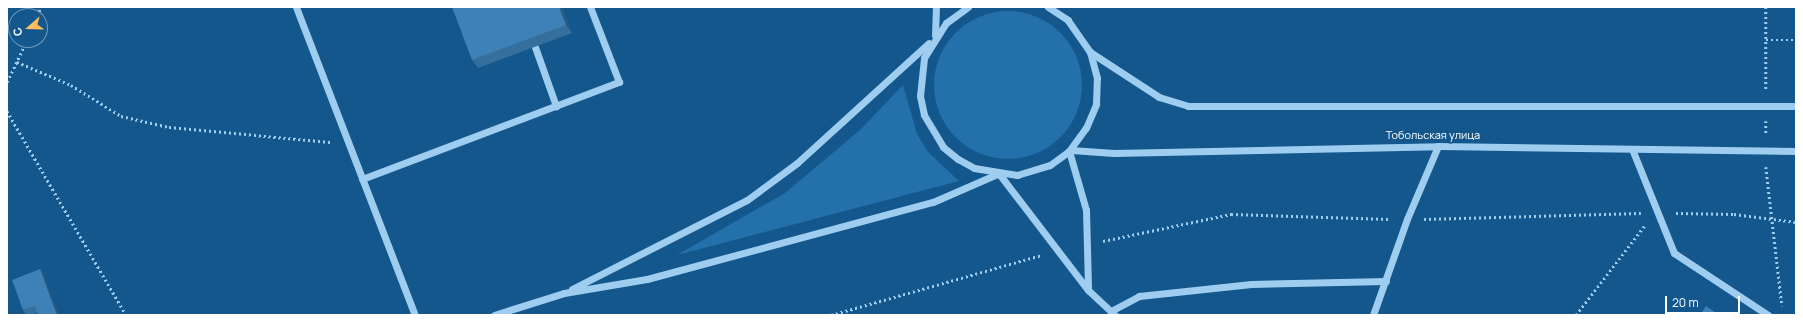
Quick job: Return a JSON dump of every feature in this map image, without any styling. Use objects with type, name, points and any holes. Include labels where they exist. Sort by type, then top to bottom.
[{"type":"street","points":[[296,7],[415,315]]},
{"type":"street","points":[[362,179],[619,82],[590,7]]},
{"type":"street","points":[[936,7],[933,38],[922,65],[920,96],[932,132],[958,159],[999,175],[1060,250],[1088,290],[1113,313],[1139,296],[1251,284],[1386,281]]},
{"type":"street","points":[[564,293],[693,230],[747,200],[797,163],[933,38],[946,23],[968,7]]},
{"type":"street","points":[[494,315],[564,293],[647,279],[933,202],[999,175],[1034,172],[1070,150],[1086,128],[1096,104],[1097,78],[1090,52],[1073,25],[1051,8]]},
{"type":"street","points":[[534,47],[556,106]]},
{"type":"street","points":[[1090,52],[1159,97],[1188,106],[1796,106]]},
{"type":"street","points":[[1373,315],[1407,219],[1438,146]]},
{"type":"street","name":"Тобольская улица","points":[[1070,150],[1114,153],[1438,146],[1796,151]]},
{"type":"street","points":[[1632,149],[1674,253],[1768,315]]},
{"type":"street","points":[[1070,150],[1086,210],[1088,290]]},
{"type":"path","points":[[1766,40],[1796,40]]},
{"type":"path","points":[[7,82],[23,48]]},
{"type":"path","points":[[17,62],[71,85],[121,116],[169,127],[348,143]]},
{"type":"path","points":[[7,111],[126,315]]},
{"type":"path","points":[[1576,315],[1646,224],[1641,213]]},
{"type":"path","points":[[1087,245],[1231,214],[1407,219],[1641,213],[1734,214],[1796,222]]},
{"type":"path","points":[[831,315],[1060,250]]},
{"type":"shaded area","points":[[1015,11],[1029,14],[1049,23],[1065,38],[1070,44],[1079,64],[1082,85],[1081,99],[1073,120],[1070,126],[1055,142],[1049,147],[1029,156],[1015,159],[1001,159],[987,156],[967,147],[946,126],[935,99],[934,78],[937,64],[946,44],[967,23],[994,12]]},
{"type":"shaded area","points":[[903,85],[917,134],[928,152],[959,181],[677,255],[785,193],[860,130]]},
{"type":"building","points":[[452,7],[559,7],[566,25],[472,60]]},
{"type":"building","points":[[40,269],[57,315],[38,315],[35,306],[23,310],[12,280]]},
{"type":"building","points":[[1706,306],[1719,315],[1700,315]]}]
